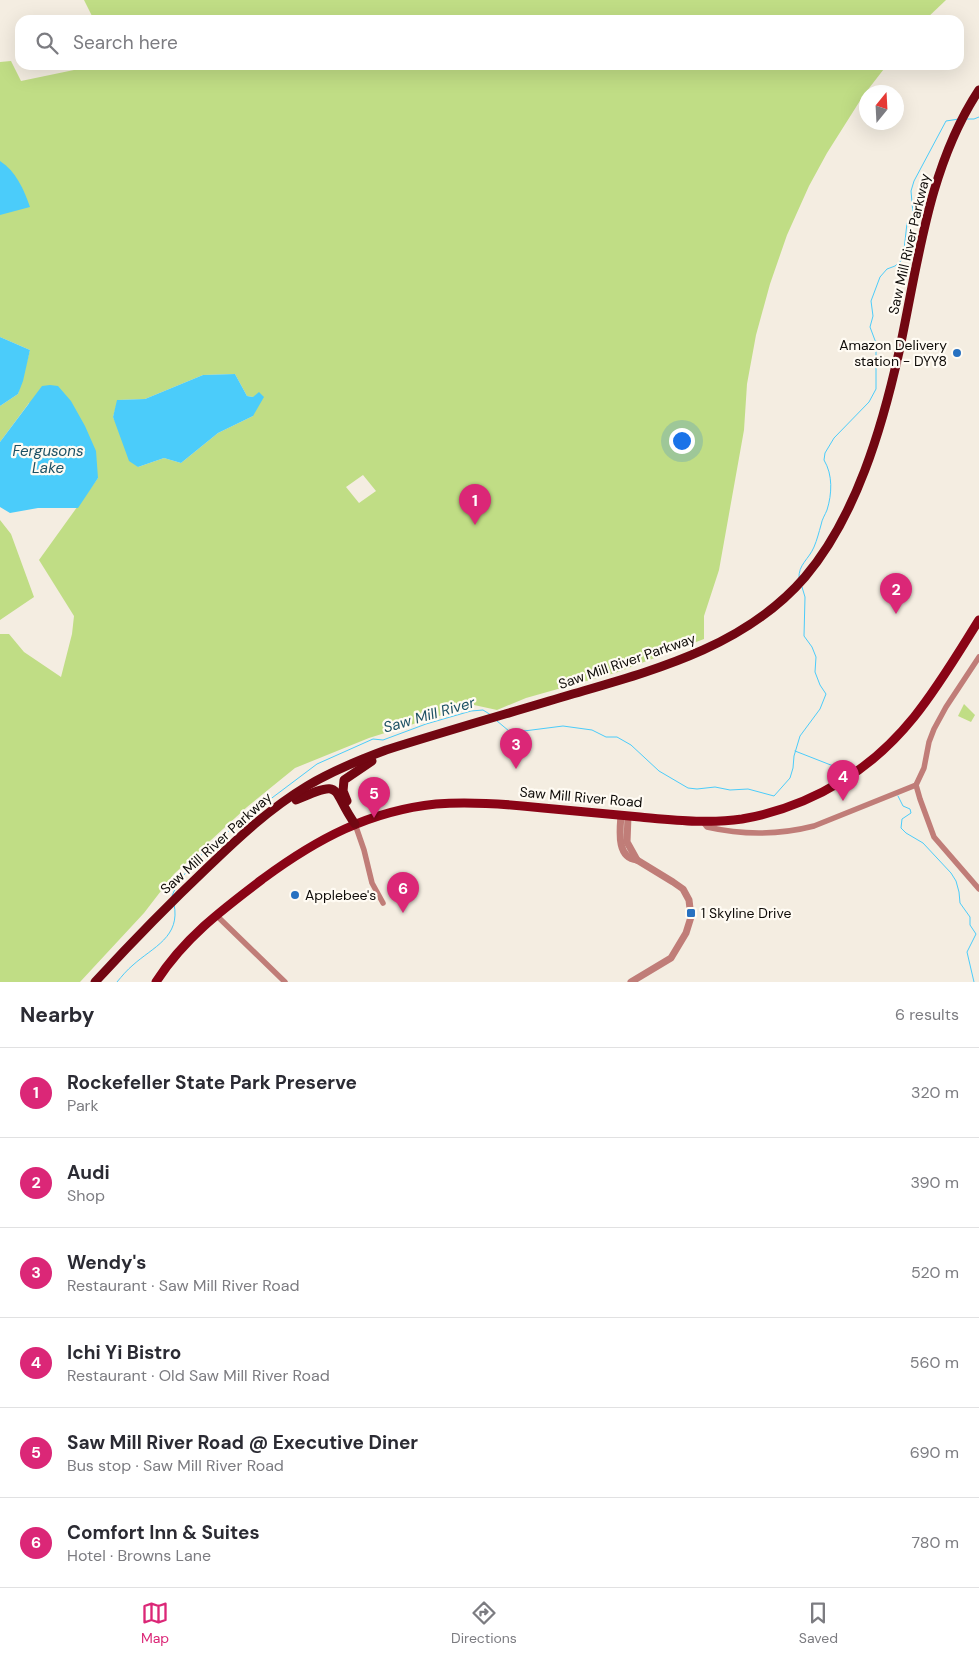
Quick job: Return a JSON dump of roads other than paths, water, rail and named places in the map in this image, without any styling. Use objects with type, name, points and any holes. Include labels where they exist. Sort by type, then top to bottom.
[{"type":"highway","name":"Saw Mill River Parkway","points":[[95,982],[252,826],[279,804],[308,785],[338,769],[370,756],[644,679],[693,661],[724,647],[754,629],[782,608],[802,585],[840,524],[873,445],[896,362],[934,194],[947,153],[979,90]]},
{"type":"highway","name":"Saw Mill River Parkway","points":[[969,111],[979,101]]},
{"type":"highway","name":"Saw Mill River Parkway","points":[[103,982],[174,903],[255,831],[296,800],[341,774],[372,761],[496,720]]},
{"type":"highway","points":[[355,824],[353,813],[343,791],[343,784],[349,775],[372,761]]},
{"type":"highway","points":[[296,800],[322,788],[333,789],[338,794],[355,824]]},
{"type":"main road","name":"Saw Mill River Road","points":[[156,982],[184,945],[216,915],[304,850],[355,824],[380,816],[413,808],[464,802],[703,822],[740,819],[783,809],[822,792],[862,768],[892,742],[919,713],[979,620]]},
{"type":"street","points":[[703,822],[707,827],[737,832],[763,833],[796,830],[814,826],[916,785],[924,768],[934,729],[979,657]]},
{"type":"street","points":[[916,785],[934,837],[979,889]]},
{"type":"street","points":[[624,816],[627,842],[637,860],[682,889],[689,900],[691,917],[686,933],[671,958],[631,982]]},
{"type":"street","points":[[355,824],[372,882],[383,903]]},
{"type":"street","points":[[216,915],[285,982]]},
{"type":"water","points":[[0,161],[15,175],[30,207],[0,215]]},
{"type":"water","name":"Fergusons Lake","points":[[0,337],[30,350],[18,394],[0,406]]},
{"type":"water","name":"Fergusons Lake","points":[[235,374],[247,396],[253,397],[259,392],[264,397],[253,416],[218,433],[181,463],[164,458],[138,467],[129,461],[113,417],[117,400],[145,399],[203,375]]},
{"type":"water","name":"Fergusons Lake","points":[[42,386],[58,386],[71,401],[85,426],[96,451],[98,478],[78,508],[38,508],[10,513],[0,507],[0,442]]},
{"type":"waterway","name":"Saw Mill River","points":[[965,119],[979,117]]},
{"type":"waterway","name":"Saw Mill River","points":[[799,578],[800,569],[812,551],[829,504],[831,485],[829,472],[824,460],[825,453],[834,438],[869,402],[876,389],[876,343],[870,327],[873,316],[871,301],[880,277],[887,269],[895,266],[903,259],[907,223],[913,214],[911,191],[914,181],[946,121],[959,119]]},
{"type":"waterway","name":"Saw Mill River","points":[[497,721],[509,731],[563,726],[592,730],[606,737],[617,737],[631,745],[659,771],[688,788],[748,789],[774,796],[790,778],[800,736],[820,709],[826,694],[815,672],[816,657],[804,636],[805,597],[802,587]]},
{"type":"waterway","name":"Saw Mill River","points":[[172,896],[178,882],[199,857],[232,828],[317,764],[373,739],[383,740],[426,724],[471,711],[483,710],[491,715]]},
{"type":"waterway","points":[[795,751],[841,769]]},
{"type":"waterway","points":[[898,796],[903,806],[910,809],[911,813],[902,819],[901,828],[923,843],[956,881],[960,903],[970,917],[970,925],[976,934],[967,952],[974,982]]},
{"type":"waterway","name":"Saw Mill River","points":[[117,982],[131,967],[164,940],[173,925],[175,915],[174,904]]},
{"type":"place","name":"Amazon Delivery station - DYY8","points":[[957,353]]},
{"type":"place","name":"Rockefeller State Park Preserve","points":[[475,525]]},
{"type":"place","name":"Audi","points":[[896,614]]},
{"type":"place","name":"Wendy's","points":[[516,769]]},
{"type":"place","name":"Ichi Yi Bistro","points":[[843,801]]},
{"type":"place","name":"Saw Mill River Road @ Executive Diner","points":[[374,818]]},
{"type":"place","name":"Applebee's","points":[[295,895]]},
{"type":"place","name":"Comfort Inn & Suites","points":[[403,913]]},
{"type":"place","name":"1 Skyline Drive","points":[[691,913]]}]
